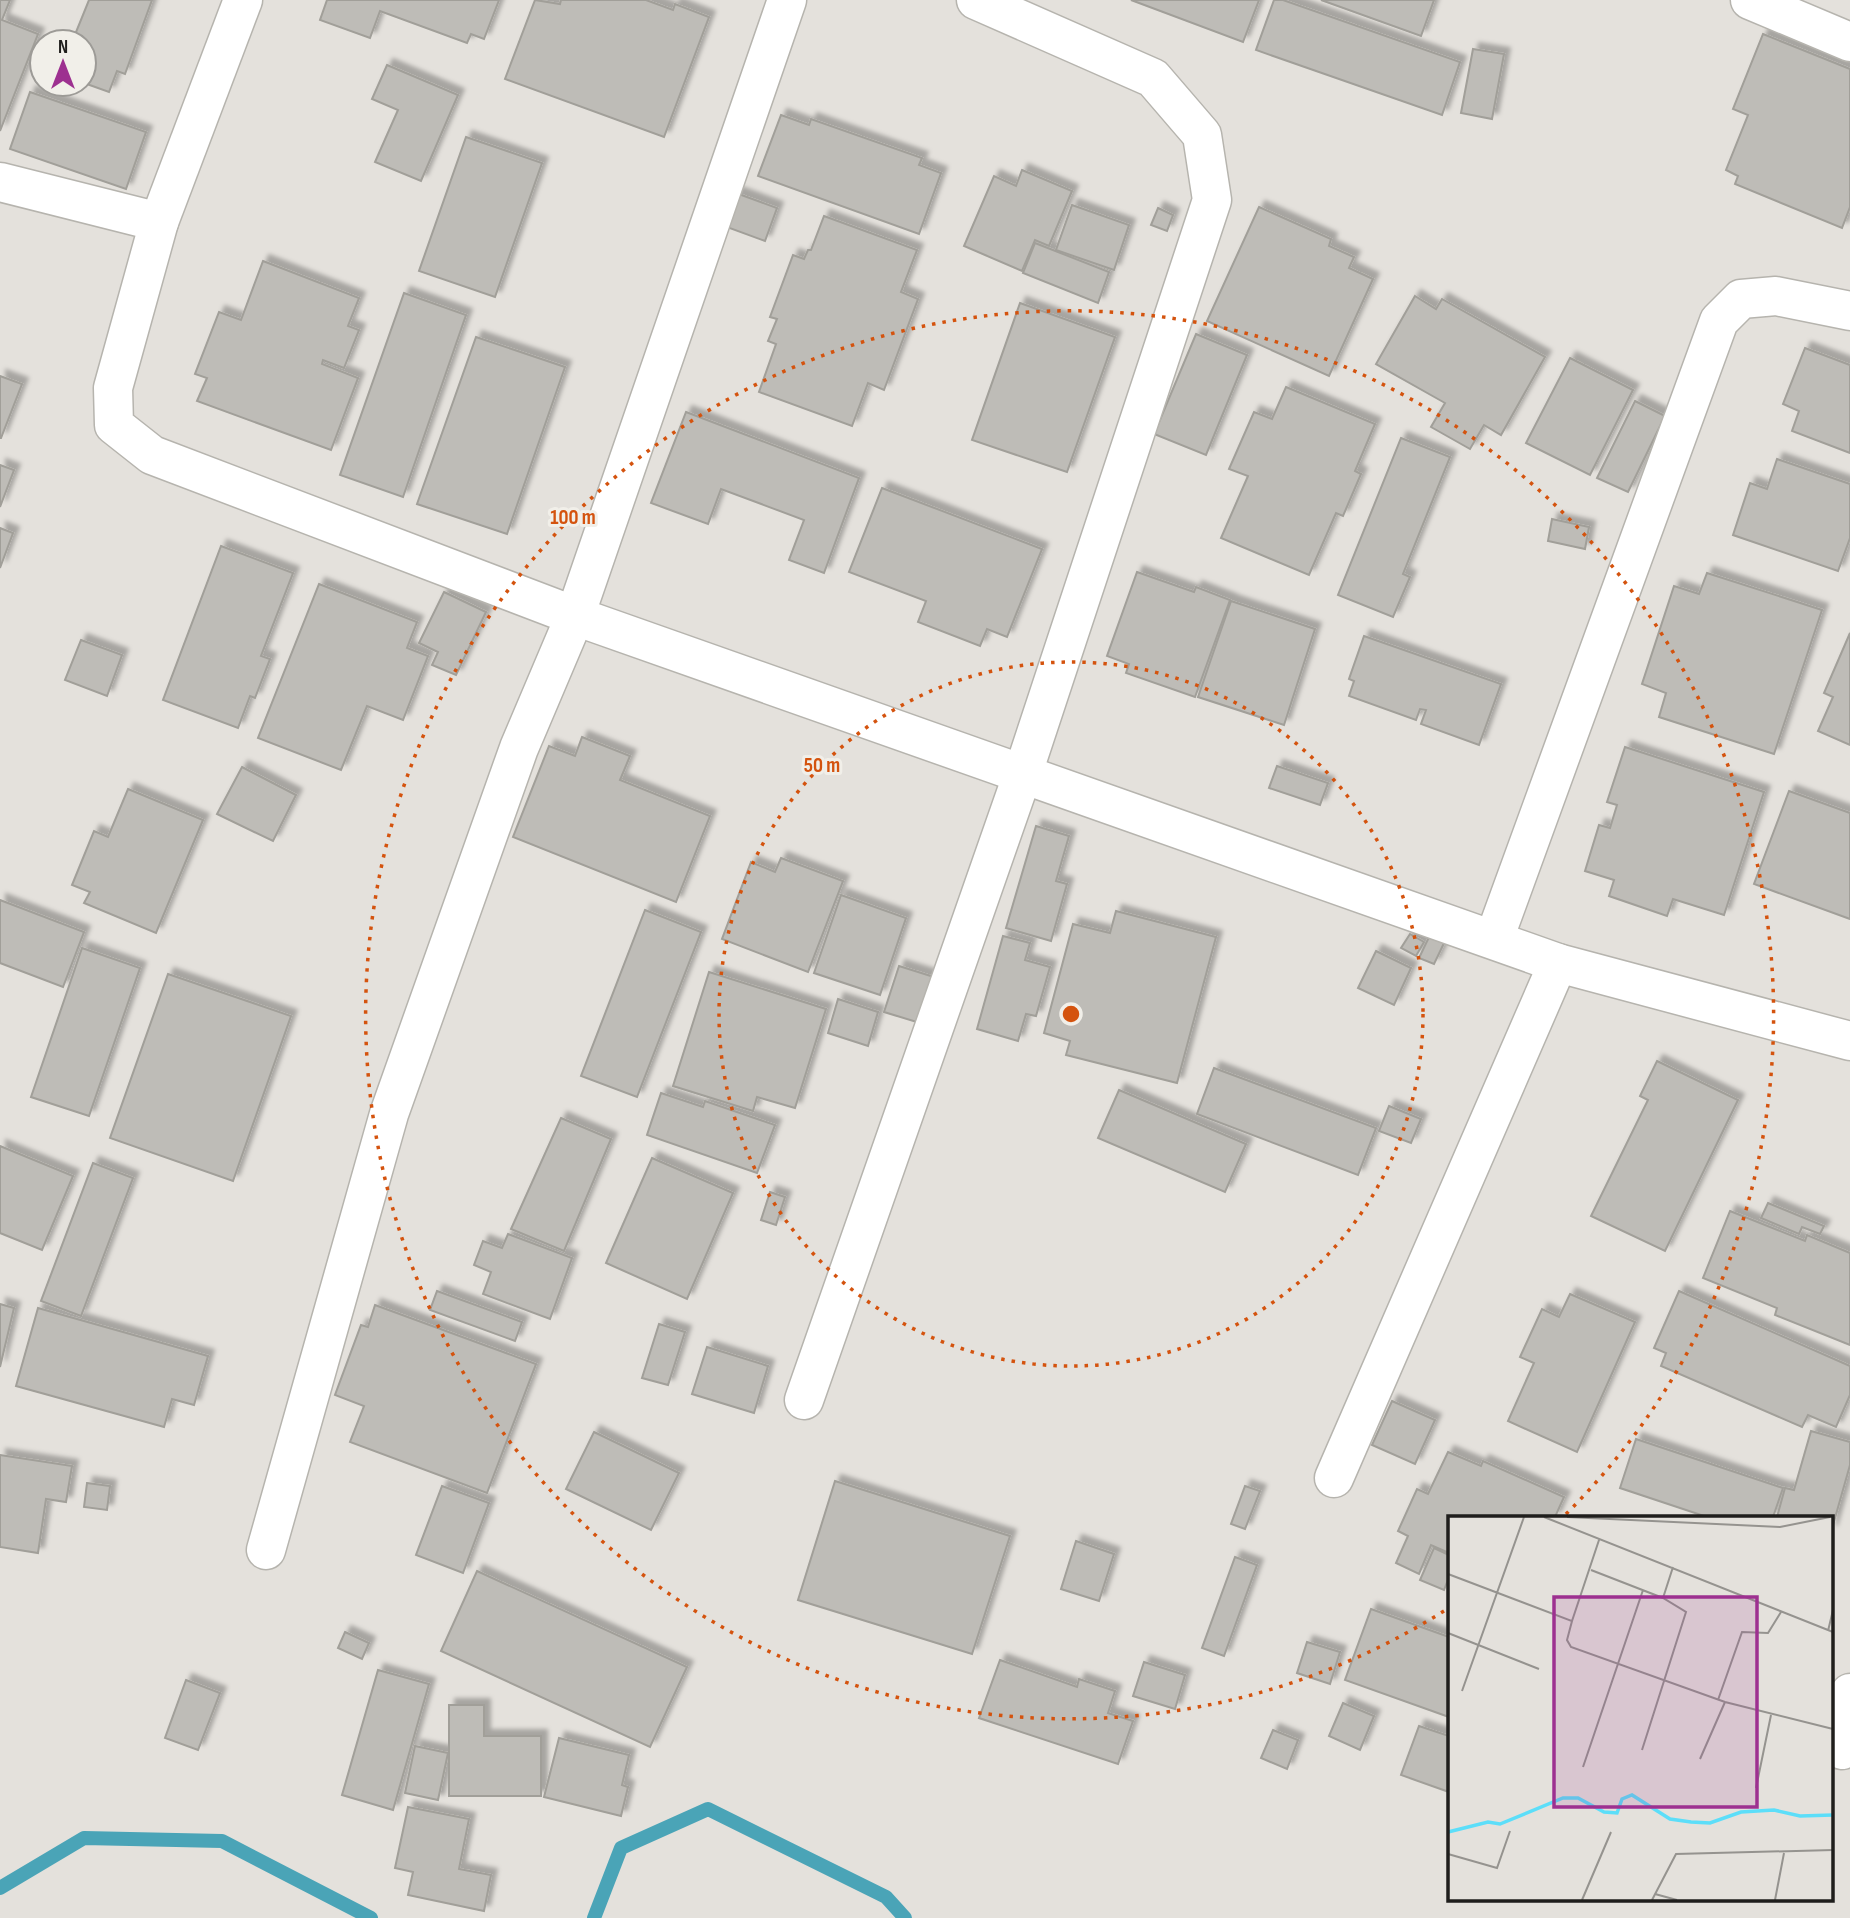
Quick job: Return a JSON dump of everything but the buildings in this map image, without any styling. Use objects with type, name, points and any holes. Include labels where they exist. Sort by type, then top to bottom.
[{"type":"street","points":[[243,0],[159,222],[113,388],[114,425],[152,455],[575,616],[1558,963],[1850,1041]]},
{"type":"street","points":[[266,1550],[389,1114],[519,748],[575,616],[787,0]]},
{"type":"street","points":[[1750,0],[1850,42]]},
{"type":"street","points":[[804,1400],[1022,776],[1212,200],[1202,135],[1153,78],[992,3]]},
{"type":"street","points":[[0,182],[159,222]]},
{"type":"street","points":[[1494,939],[1718,321],[1741,299],[1776,296],[1850,311]]},
{"type":"street","points":[[1334,1478],[1558,963]]},
{"type":"street","points":[[1842,1750],[1850,1693]]},
{"type":"waterway","points":[[594,1918],[621,1848],[708,1809],[886,1897],[905,1918]]},
{"type":"waterway","points":[[0,1888],[84,1838],[222,1841],[371,1918]]}]
